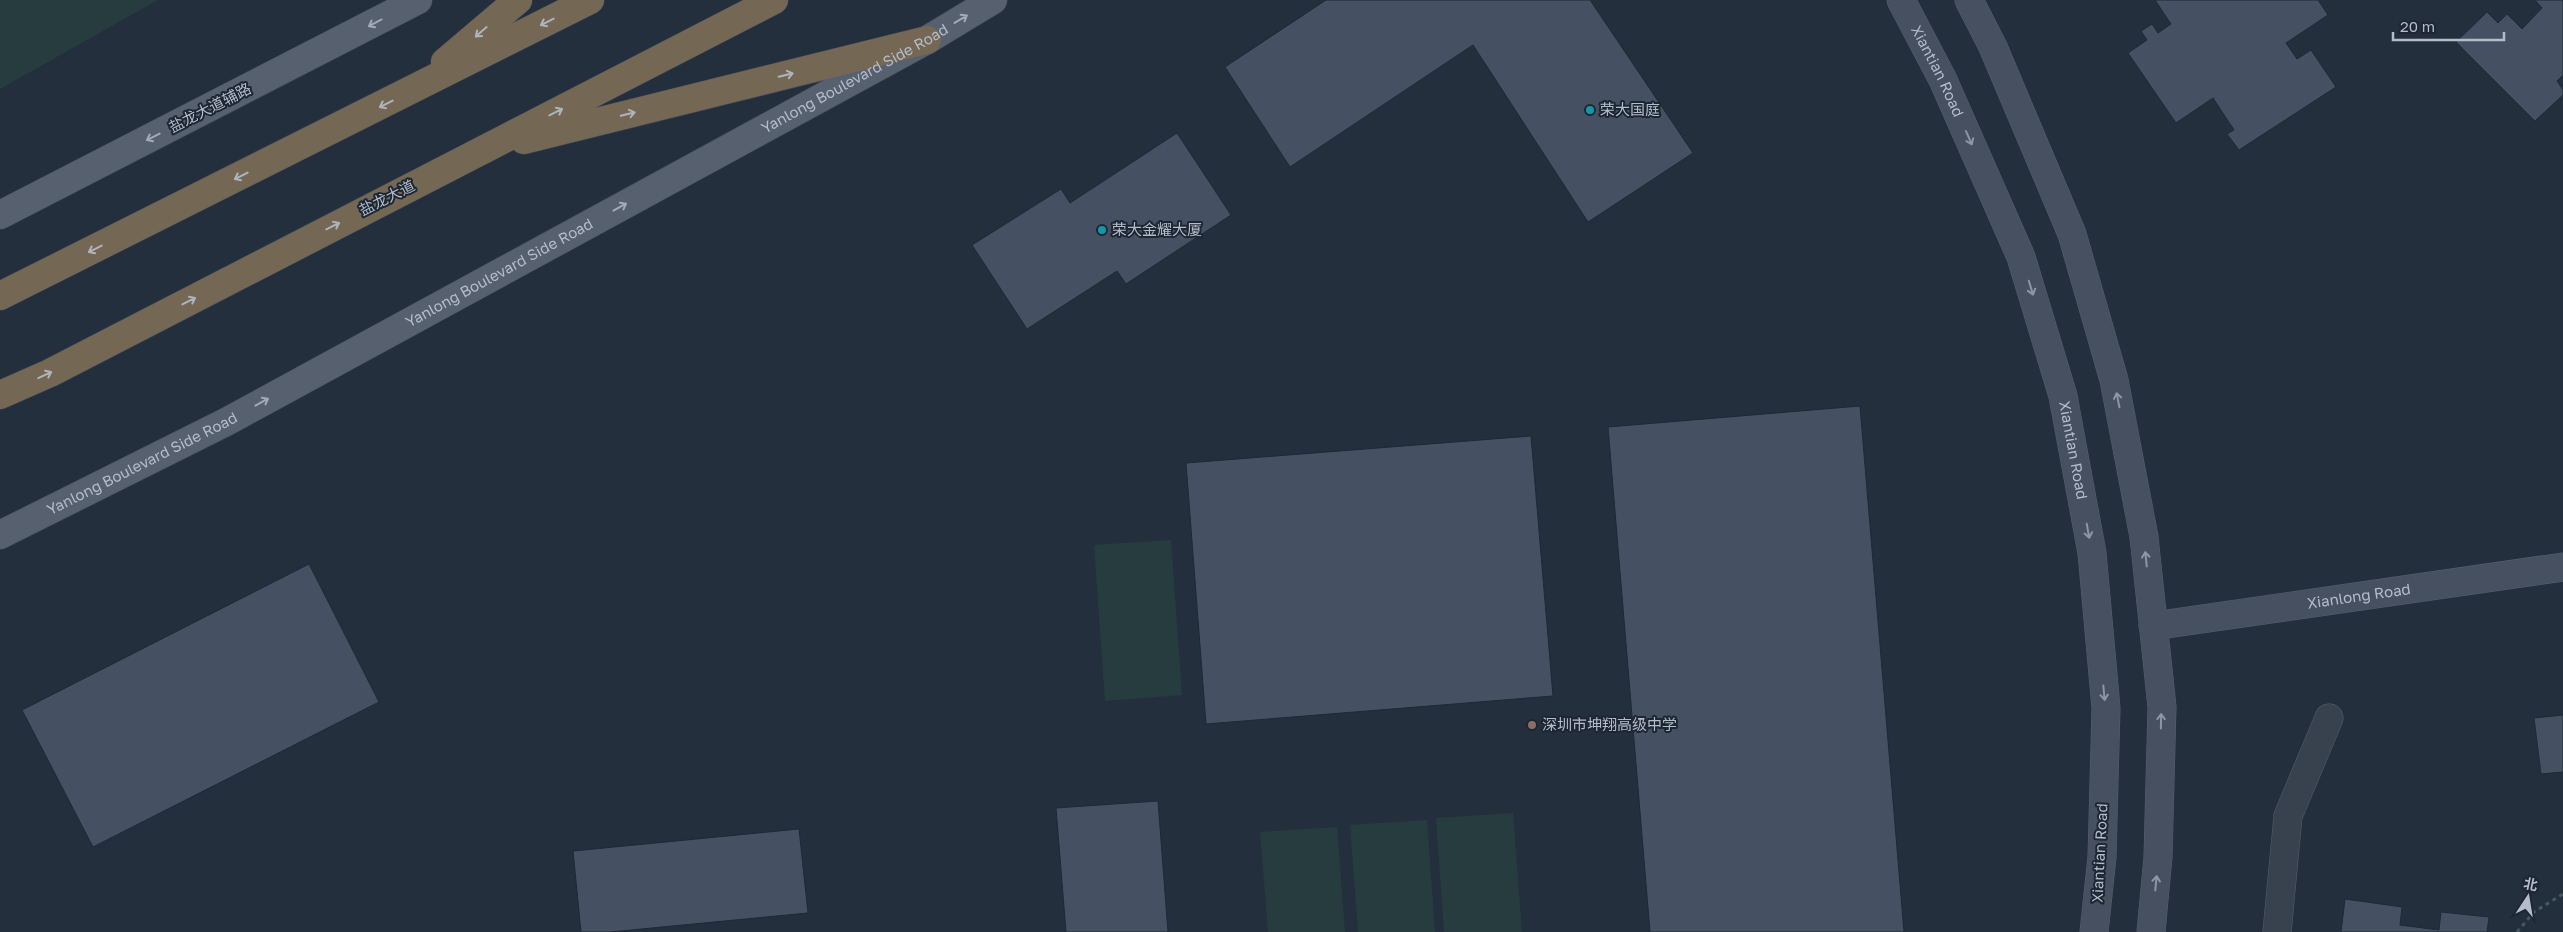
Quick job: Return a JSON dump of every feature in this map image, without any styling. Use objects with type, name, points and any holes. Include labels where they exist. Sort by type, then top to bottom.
[{"type":"highway","points":[[412,91],[518,0]]},
{"type":"highway","points":[[0,296],[412,91],[590,0]]},
{"type":"highway","name":"盐龙大道","points":[[0,395],[50,373],[774,0]]},
{"type":"highway","points":[[479,151],[927,40]]},
{"type":"main road","name":"盐龙大道辅路","points":[[0,215],[418,0]]},
{"type":"main road","name":"Yanlong Boulevard Side Road","points":[[0,535],[226,422],[927,40],[993,0]]},
{"type":"street","name":"Xiantian Road","points":[[1901,0],[1943,80],[2021,257],[2063,396],[2092,553],[2106,708],[2102,857],[2094,932]]},
{"type":"street","points":[[1969,0],[1994,47],[2072,234],[2114,380],[2144,537],[2162,708],[2158,857],[2151,932]]},
{"type":"street","name":"Xianlong Road","points":[[2153,626],[2563,567]]},
{"type":"street","points":[[2278,932],[2288,816],[2329,718]]},
{"type":"path","points":[[2517,932],[2534,912],[2563,894]]},
{"type":"green space","points":[[0,0],[158,0],[0,89]]},
{"type":"green space","points":[[1171,540],[1182,695],[1105,701],[1094,545]]},
{"type":"green space","points":[[1513,813],[1522,932],[1444,932],[1436,818]]},
{"type":"green space","points":[[1427,820],[1435,932],[1358,932],[1350,825]]},
{"type":"green space","points":[[1337,827],[1345,932],[1268,932],[1260,832]]},
{"type":"building","name":"荣大国庭","points":[[1326,0],[1590,0],[1693,153],[1588,222],[1473,45],[1290,167],[1225,67]]},
{"type":"building","points":[[2155,0],[2318,0],[2328,15],[2286,43],[2297,59],[2311,50],[2336,87],[2239,150],[2227,134],[2234,130],[2213,98],[2176,123],[2128,53],[2147,40],[2141,31],[2152,24],[2158,33],[2171,24]]},
{"type":"building","points":[[2535,0],[2563,0],[2563,75],[2557,81],[2563,90],[2563,95],[2535,121],[2456,42],[2487,12],[2498,23],[2507,14],[2522,29],[2542,8]]},
{"type":"building","name":"荣大金耀大厦","points":[[1177,133],[1231,215],[1126,284],[1117,271],[1027,329],[972,245],[1061,189],[1070,203]]},
{"type":"building","points":[[1860,406],[1904,932],[1650,932],[1608,427]]},
{"type":"building","points":[[1531,436],[1553,696],[1206,724],[1186,463]]},
{"type":"building","points":[[309,564],[379,702],[93,847],[22,710]]},
{"type":"building","points":[[2563,715],[2563,772],[2541,774],[2534,718]]},
{"type":"building","points":[[1158,801],[1168,932],[1066,932],[1056,808]]},
{"type":"building","points":[[799,829],[808,913],[610,932],[581,932],[573,851]]},
{"type":"building","points":[[2345,899],[2402,907],[2400,925],[2439,930],[2441,912],[2489,917],[2487,932],[2341,932]]},
{"type":"place","name":"荣大国庭","points":[[1590,110]]},
{"type":"place","name":"荣大金耀大厦","points":[[1102,230]]},
{"type":"place","name":"深圳市坤翔高级中学","points":[[1532,725]]}]
